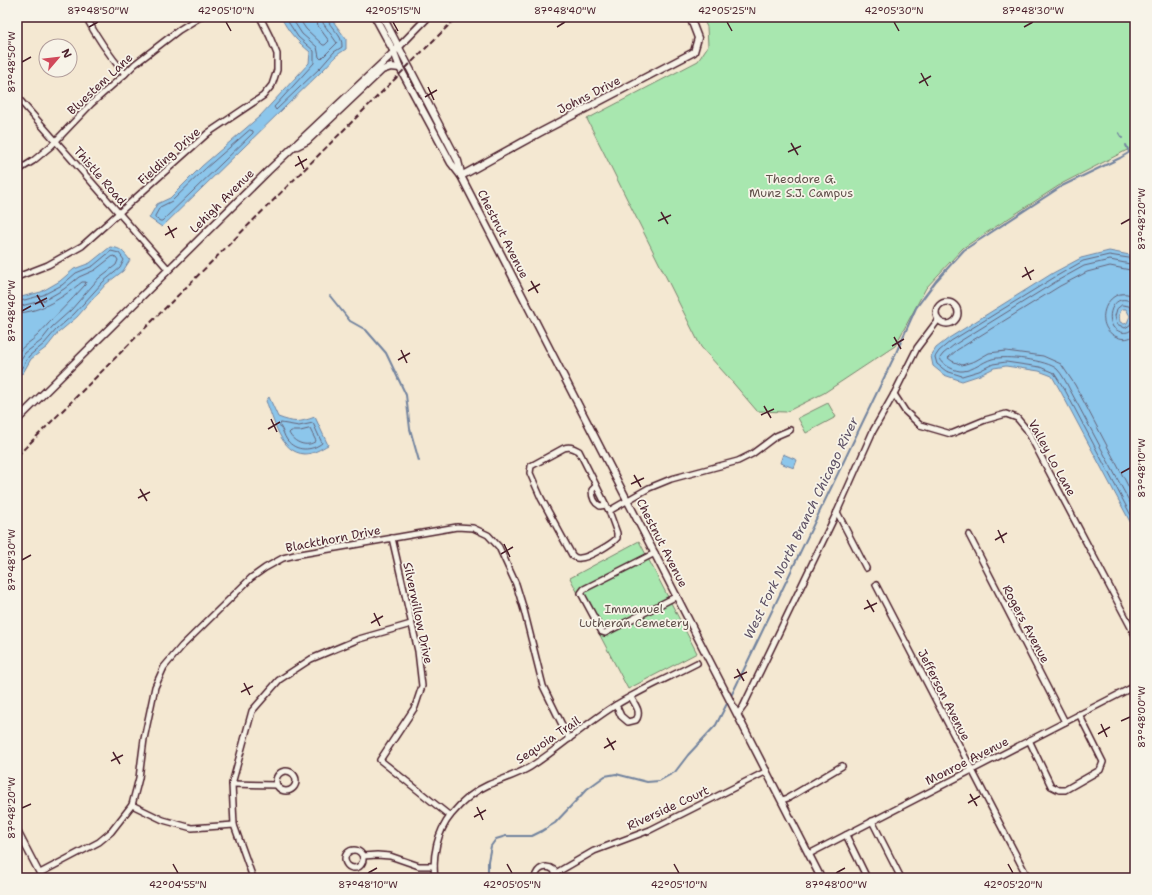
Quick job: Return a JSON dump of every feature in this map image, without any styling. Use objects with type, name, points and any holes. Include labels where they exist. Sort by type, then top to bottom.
[{"type":"street","points":[[86,17],[97,38],[125,74]]},
{"type":"street","name":"Bluestem Lane","points":[[17,171],[33,161],[56,141],[91,104],[136,64],[179,30],[200,17]]},
{"type":"street","name":"Fielding Drive","points":[[17,277],[54,262],[82,246],[208,134],[263,96],[272,85],[277,70],[277,54],[260,17]]},
{"type":"street","name":"Chestnut Avenue","points":[[375,17],[394,52],[400,68],[451,163],[461,176],[628,499],[821,878]]},
{"type":"street","name":"Chestnut Avenue","points":[[383,17],[458,161],[461,176]]},
{"type":"street","name":"Lehigh Avenue","points":[[17,420],[168,269],[292,148],[394,52],[428,17]]},
{"type":"street","name":"Johns Drive","points":[[461,176],[539,133],[694,52],[698,38],[690,17]]},
{"type":"street","points":[[292,148],[307,141],[382,70],[391,67],[400,68]]},
{"type":"street","name":"Thistle Road","points":[[17,96],[168,269]]},
{"type":"street","points":[[943,303],[950,303],[956,307],[958,314],[953,323],[946,324],[938,320],[936,312],[940,305],[943,303]]},
{"type":"street","points":[[738,714],[837,512],[873,431],[894,394],[917,348],[938,320]]},
{"type":"street","name":"Valley Lo Lane","points":[[894,394],[905,412],[920,426],[951,434],[985,420],[1006,414],[1017,418],[1027,430],[1135,635]]},
{"type":"street","points":[[609,511],[649,488],[671,480],[738,461],[752,454],[776,436],[790,430]]},
{"type":"street","points":[[564,448],[574,448],[579,451],[606,505],[617,533],[617,538],[613,543],[581,558],[575,558],[541,498],[529,471],[534,464],[564,448]]},
{"type":"street","points":[[596,486],[592,490],[595,502],[600,506],[606,505]]},
{"type":"street","points":[[837,512],[866,568]]},
{"type":"street","name":"Blackthorn Drive","points":[[41,876],[99,842],[111,832],[132,805],[139,778],[144,739],[155,687],[164,667],[182,646],[247,582],[265,568],[283,558],[457,528],[473,528],[488,535],[499,547],[516,584],[543,686],[569,738]]},
{"type":"street","name":"Rogers Avenue","points":[[969,535],[1065,722]]},
{"type":"street","name":"Silverwillow Drive","points":[[392,538],[418,652],[422,686],[415,707],[380,760],[450,816]]},
{"type":"street","points":[[655,553],[584,588],[581,593],[602,632],[605,633],[609,633],[677,596]]},
{"type":"street","name":"Jefferson Avenue","points":[[876,585],[1028,878]]},
{"type":"street","points":[[253,878],[234,825],[232,784],[252,711],[279,680],[311,659],[359,639],[411,624]]},
{"type":"street","name":"Sequoia Trail","points":[[435,878],[434,866],[437,843],[450,816],[472,794],[488,785],[529,767],[616,705],[697,663]]},
{"type":"street","name":"Monroe Avenue","points":[[809,854],[1135,686]]},
{"type":"street","points":[[616,705],[621,716],[628,722],[636,720],[639,715],[639,711],[631,697]]},
{"type":"street","points":[[1029,740],[1051,786],[1059,790],[1065,790],[1100,770],[1103,765],[1079,714]]},
{"type":"street","points":[[782,800],[788,798],[842,766]]},
{"type":"street","points":[[232,784],[276,785],[284,791],[290,791],[296,784],[296,777],[291,772],[284,771],[278,775],[276,785]]},
{"type":"street","name":"Riverside Court","points":[[535,878],[538,871],[544,867],[551,868],[557,876],[594,850],[650,830],[767,771]]},
{"type":"street","points":[[132,805],[163,820],[187,827],[201,828],[234,825]]},
{"type":"street","points":[[872,821],[900,876],[896,878]]},
{"type":"street","points":[[17,830],[41,876]]},
{"type":"street","points":[[846,834],[867,878]]},
{"type":"street","points":[[363,856],[390,856],[419,866],[434,866]]},
{"type":"green space","name":"Theodore G. Munz S.J. Campus","points":[[702,17],[1135,17],[1135,146],[1063,183],[963,248],[926,288],[895,346],[824,393],[786,412],[757,411],[701,347],[587,119],[698,61],[708,46],[707,27]]},
{"type":"green space","points":[[828,403],[836,417],[806,433],[798,418]]},
{"type":"green space","name":"Immanuel Lutheran Cemetery","points":[[639,541],[697,653],[628,689],[570,578]]},
{"type":"water","points":[[281,17],[330,17],[346,39],[346,49],[337,55],[162,227],[149,218],[157,204],[170,198],[202,166],[260,116],[309,63],[310,52],[294,36]]},
{"type":"water","points":[[110,247],[120,249],[130,260],[123,271],[106,284],[77,317],[58,333],[47,347],[31,359],[23,373],[17,375],[17,298],[41,292],[60,281],[74,269],[90,263]]},
{"type":"water","points":[[1109,251],[1135,256],[1135,531],[1052,376],[1039,371],[1006,366],[994,368],[980,375],[962,381],[944,375],[933,366],[931,356],[936,348],[949,338],[1053,273],[1081,258]],"holes":[[[1122,309],[1126,309],[1130,316],[1127,323],[1124,324],[1120,322],[1120,312]]]},
{"type":"water","points":[[269,397],[278,417],[296,422],[315,417],[328,445],[320,450],[308,454],[296,452],[289,448],[279,434],[275,425],[266,401]]},
{"type":"water","points":[[783,454],[797,460],[794,468],[780,463]]},
{"type":"waterway","points":[[1119,133],[1122,138]]},
{"type":"waterway","points":[[1126,145],[1129,152]]},
{"type":"waterway","name":"West Fork North Branch Chicago River","points":[[488,878],[488,861],[491,846],[496,839],[506,836],[532,836],[542,831],[555,823],[587,789],[605,776],[616,774],[647,782],[659,781],[675,772],[688,755],[716,725],[895,355],[916,308],[936,281],[964,250],[1062,186],[1120,158],[1135,149]]},
{"type":"waterway","points":[[330,296],[350,321],[366,330],[386,353],[406,395],[410,429],[419,461]]},
{"type":"railway","points":[[17,456],[457,17]]}]
